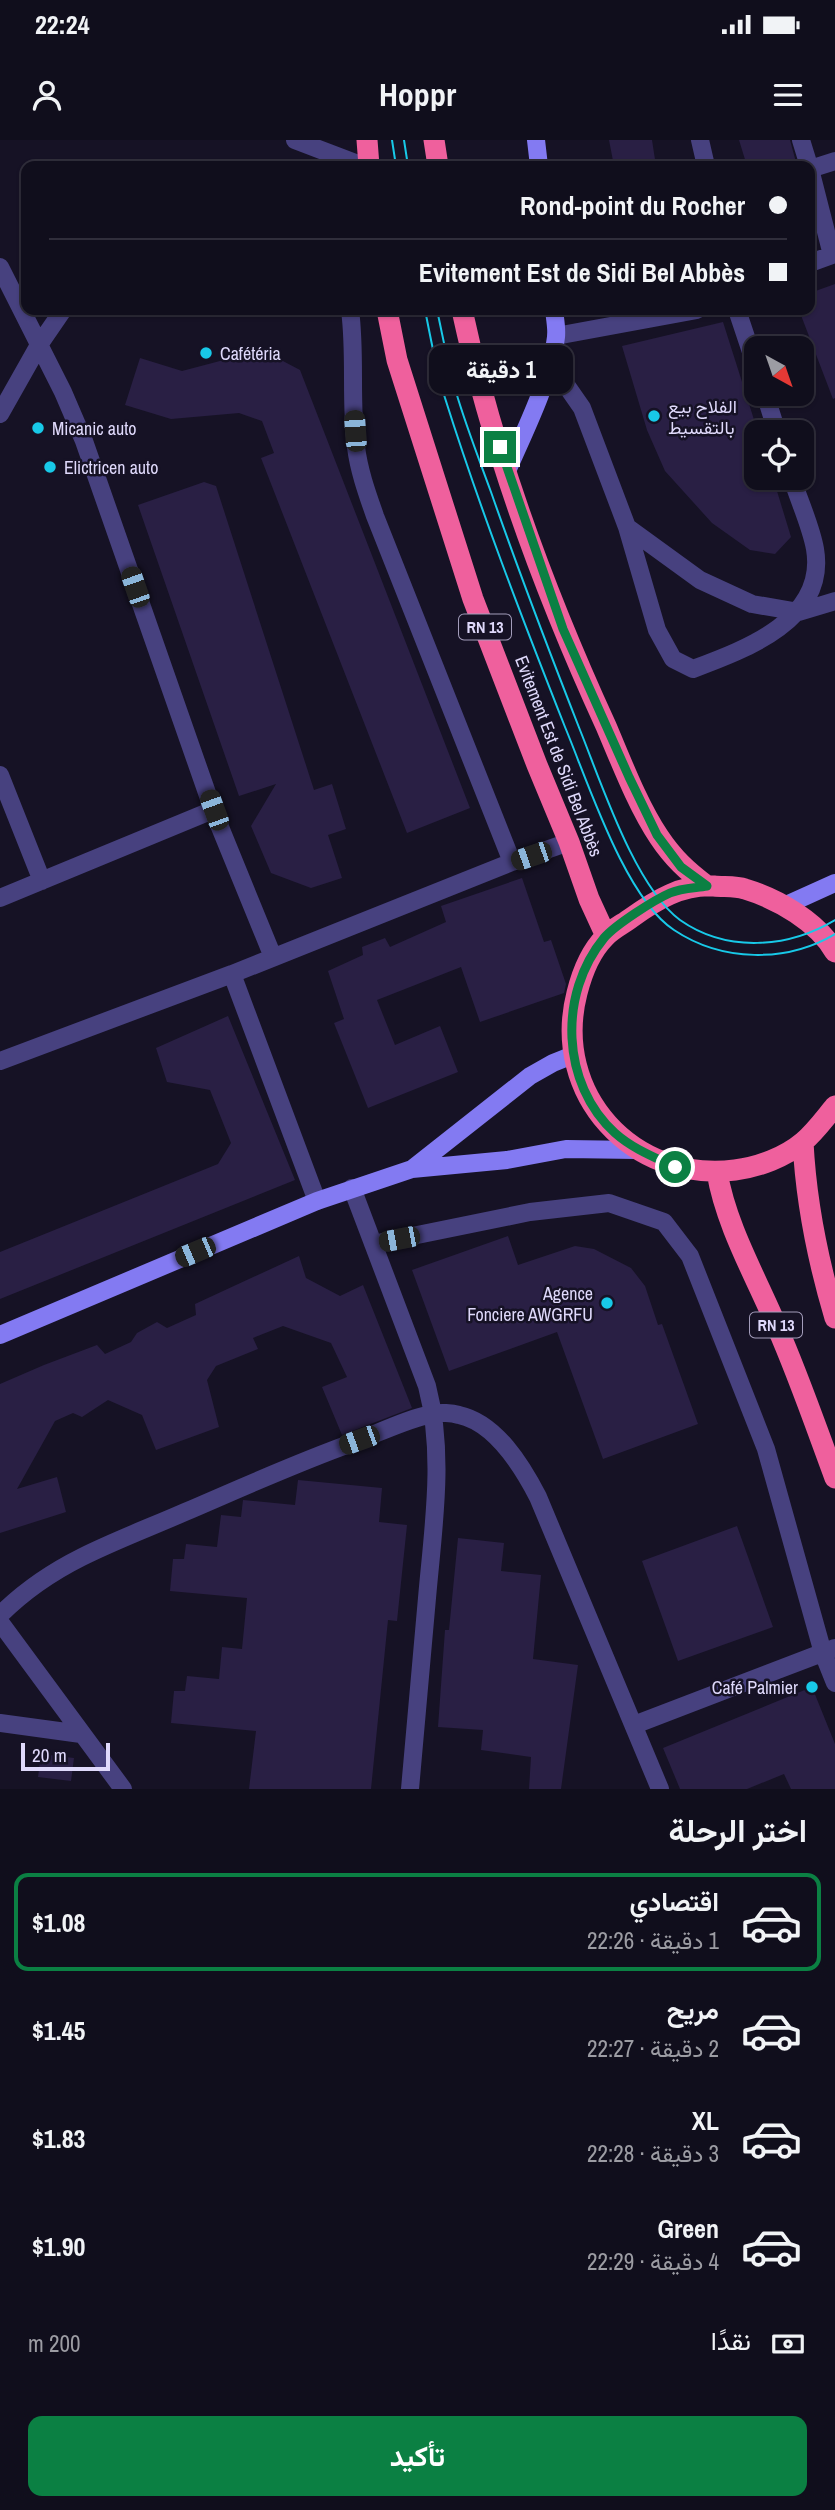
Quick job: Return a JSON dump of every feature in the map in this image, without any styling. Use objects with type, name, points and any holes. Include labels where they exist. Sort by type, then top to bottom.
[{"type":"highway","points":[[367,140],[369,161]]},
{"type":"highway","points":[[434,140],[437,161]]},
{"type":"highway","name":"Evitement Est de Sidi Bel Abbès","points":[[388,315],[397,360],[473,599],[569,842],[589,900],[606,936]]},
{"type":"highway","points":[[463,315],[478,377],[507,471],[563,629],[657,835],[681,867],[707,886]]},
{"type":"highway","points":[[835,952],[827,939],[784,906],[743,888],[707,886],[672,892],[606,936],[591,957],[580,980],[571,1030],[573,1055],[582,1083],[595,1109],[614,1131],[637,1150],[675,1167],[717,1172],[748,1168],[777,1158],[803,1142],[835,1106]]},
{"type":"highway","points":[[803,1142],[823,1279],[835,1318]]},
{"type":"highway","name":"RN 13","points":[[717,1172],[721,1193],[735,1232],[791,1359],[835,1478]]},
{"type":"main road","points":[[536,140],[538,161]]},
{"type":"main road","points":[[507,471],[550,362],[556,336],[554,315]]},
{"type":"main road","points":[[784,906],[835,883]]},
{"type":"main road","points":[[412,1169],[530,1076],[573,1055]]},
{"type":"main road","points":[[0,1335],[317,1201],[412,1169],[507,1160],[566,1149],[637,1150]]},
{"type":"street","points":[[295,140],[350,161]]},
{"type":"street","points":[[700,140],[705,161]]},
{"type":"street","points":[[801,140],[808,161]]},
{"type":"street","points":[[815,166],[835,160]]},
{"type":"street","points":[[815,186],[834,254],[815,260]]},
{"type":"street","points":[[0,267],[21,309]]},
{"type":"street","points":[[24,315],[63,392],[84,441],[214,810],[272,957]]},
{"type":"street","points":[[0,414],[39,345],[60,315]]},
{"type":"street","points":[[351,315],[354,426],[361,474],[375,516],[512,862]]},
{"type":"street","points":[[556,336],[670,315]]},
{"type":"street","points":[[739,315],[746,336]]},
{"type":"street","points":[[550,362],[582,408],[627,527],[657,630],[673,659],[693,669],[742,651],[799,612],[835,601]]},
{"type":"street","points":[[796,490],[815,549],[815,582],[799,612]]},
{"type":"street","points":[[627,527],[700,580],[752,604],[799,612]]},
{"type":"street","points":[[0,775],[42,881]]},
{"type":"street","points":[[0,898],[214,810]]},
{"type":"street","points":[[0,1061],[232,974],[512,862],[569,842]]},
{"type":"street","points":[[232,974],[317,1201]]},
{"type":"street","points":[[352,1188],[427,1386],[437,1438],[432,1534],[410,1789]]},
{"type":"street","points":[[373,1244],[530,1212],[609,1203],[664,1222],[690,1256],[766,1449],[829,1651],[835,1683]]},
{"type":"street","points":[[0,1615],[14,1600],[46,1577],[83,1557],[309,1459],[434,1413],[460,1415],[477,1422],[504,1445],[528,1478],[660,1789]]},
{"type":"street","points":[[0,1622],[123,1789]]},
{"type":"street","points":[[634,1726],[829,1651]]},
{"type":"street","points":[[0,1723],[81,1734]]},
{"type":"building","points":[[609,140],[652,140],[655,161],[613,161]]},
{"type":"building","points":[[739,140],[790,140],[796,161],[745,161]]},
{"type":"building","points":[[835,284],[833,399],[814,349],[814,336],[809,336],[801,315],[815,315],[815,291]]},
{"type":"building","points":[[723,322],[744,388],[744,406],[750,406],[754,420],[744,420],[744,490],[777,490],[791,537],[775,554],[750,550],[712,523],[665,471],[647,430],[622,346]]},
{"type":"building","points":[[262,350],[300,370],[470,808],[407,833],[261,458],[274,453],[262,421],[239,413],[171,419],[125,405],[140,358],[182,371]]},
{"type":"building","points":[[204,482],[216,486],[314,790],[332,784],[346,829],[328,835],[342,878],[311,888],[271,873],[251,826],[276,784],[239,796],[138,505]]},
{"type":"building","points":[[522,878],[544,942],[551,940],[566,984],[564,993],[480,1022],[461,967],[377,1000],[395,1045],[440,1026],[458,1072],[368,1108],[334,1023],[344,1019],[328,971],[363,955],[362,947],[385,938],[390,947],[446,922],[441,906]]},
{"type":"building","points":[[228,1016],[295,1180],[0,1299],[0,1252],[218,1164],[231,1143],[210,1090],[167,1082],[156,1048]]},
{"type":"building","points":[[508,1236],[518,1265],[575,1246],[594,1249],[631,1268],[645,1286],[658,1325],[662,1324],[698,1424],[603,1459],[557,1332],[449,1371],[412,1270]]},
{"type":"building","points":[[299,1256],[306,1278],[340,1296],[363,1285],[412,1408],[342,1435],[322,1387],[347,1377],[331,1343],[283,1326],[253,1338],[258,1349],[216,1366],[207,1380],[219,1427],[156,1450],[142,1415],[108,1400],[82,1417],[73,1413],[55,1421],[17,1489],[57,1477],[66,1512],[0,1533],[0,1384],[97,1345],[105,1354],[131,1342],[137,1333],[157,1322],[167,1328],[196,1315],[195,1304]]},
{"type":"building","points":[[298,1480],[382,1488],[379,1522],[407,1525],[397,1621],[388,1620],[371,1789],[249,1789],[256,1731],[171,1723],[174,1691],[185,1691],[187,1676],[219,1679],[222,1647],[242,1649],[247,1598],[170,1591],[173,1559],[184,1559],[186,1544],[217,1547],[221,1515],[241,1517],[243,1500],[295,1505]]},
{"type":"building","points":[[737,1526],[773,1627],[678,1661],[642,1561]]},
{"type":"building","points":[[458,1538],[504,1543],[501,1571],[541,1575],[533,1659],[578,1665],[561,1789],[529,1789],[531,1757],[481,1750],[483,1730],[438,1727],[445,1630],[449,1630]]},
{"type":"building","points":[[812,1687],[835,1744],[835,1789],[791,1789],[784,1774],[747,1789],[680,1789],[663,1748]]},
{"type":"building","points":[[41,1754],[74,1758],[71,1781],[38,1777]]},
{"type":"tram line","points":[[392,140],[395,161]]},
{"type":"tram line","points":[[404,140],[407,161]]},
{"type":"tram line","points":[[426,315],[445,398],[502,563],[597,807],[624,866],[640,893],[656,914],[674,930],[693,941],[733,953],[775,954],[796,950],[835,934]]},
{"type":"tram line","points":[[438,315],[460,405],[523,582],[609,804],[648,884],[680,920],[698,931],[737,942],[778,941],[798,936],[835,920]]},
{"type":"place","name":"Cafétéria","points":[[206,353]]},
{"type":"place","name":"الفلاح بيع بالتقسيط","points":[[654,416]]},
{"type":"place","name":"Micanic auto","points":[[38,428]]},
{"type":"place","name":"Elictricen auto","points":[[50,467]]},
{"type":"place","name":"Agence Fonciere AWGRFU","points":[[607,1303]]},
{"type":"place","name":"Café Palmier","points":[[812,1687]]},
{"type":"route","points":[[500,447],[563,629],[629,777],[657,835],[681,867],[707,886],[672,892],[606,936],[591,957],[580,980],[571,1030],[573,1055],[582,1083],[595,1109],[614,1131],[637,1150],[675,1167]]}]
